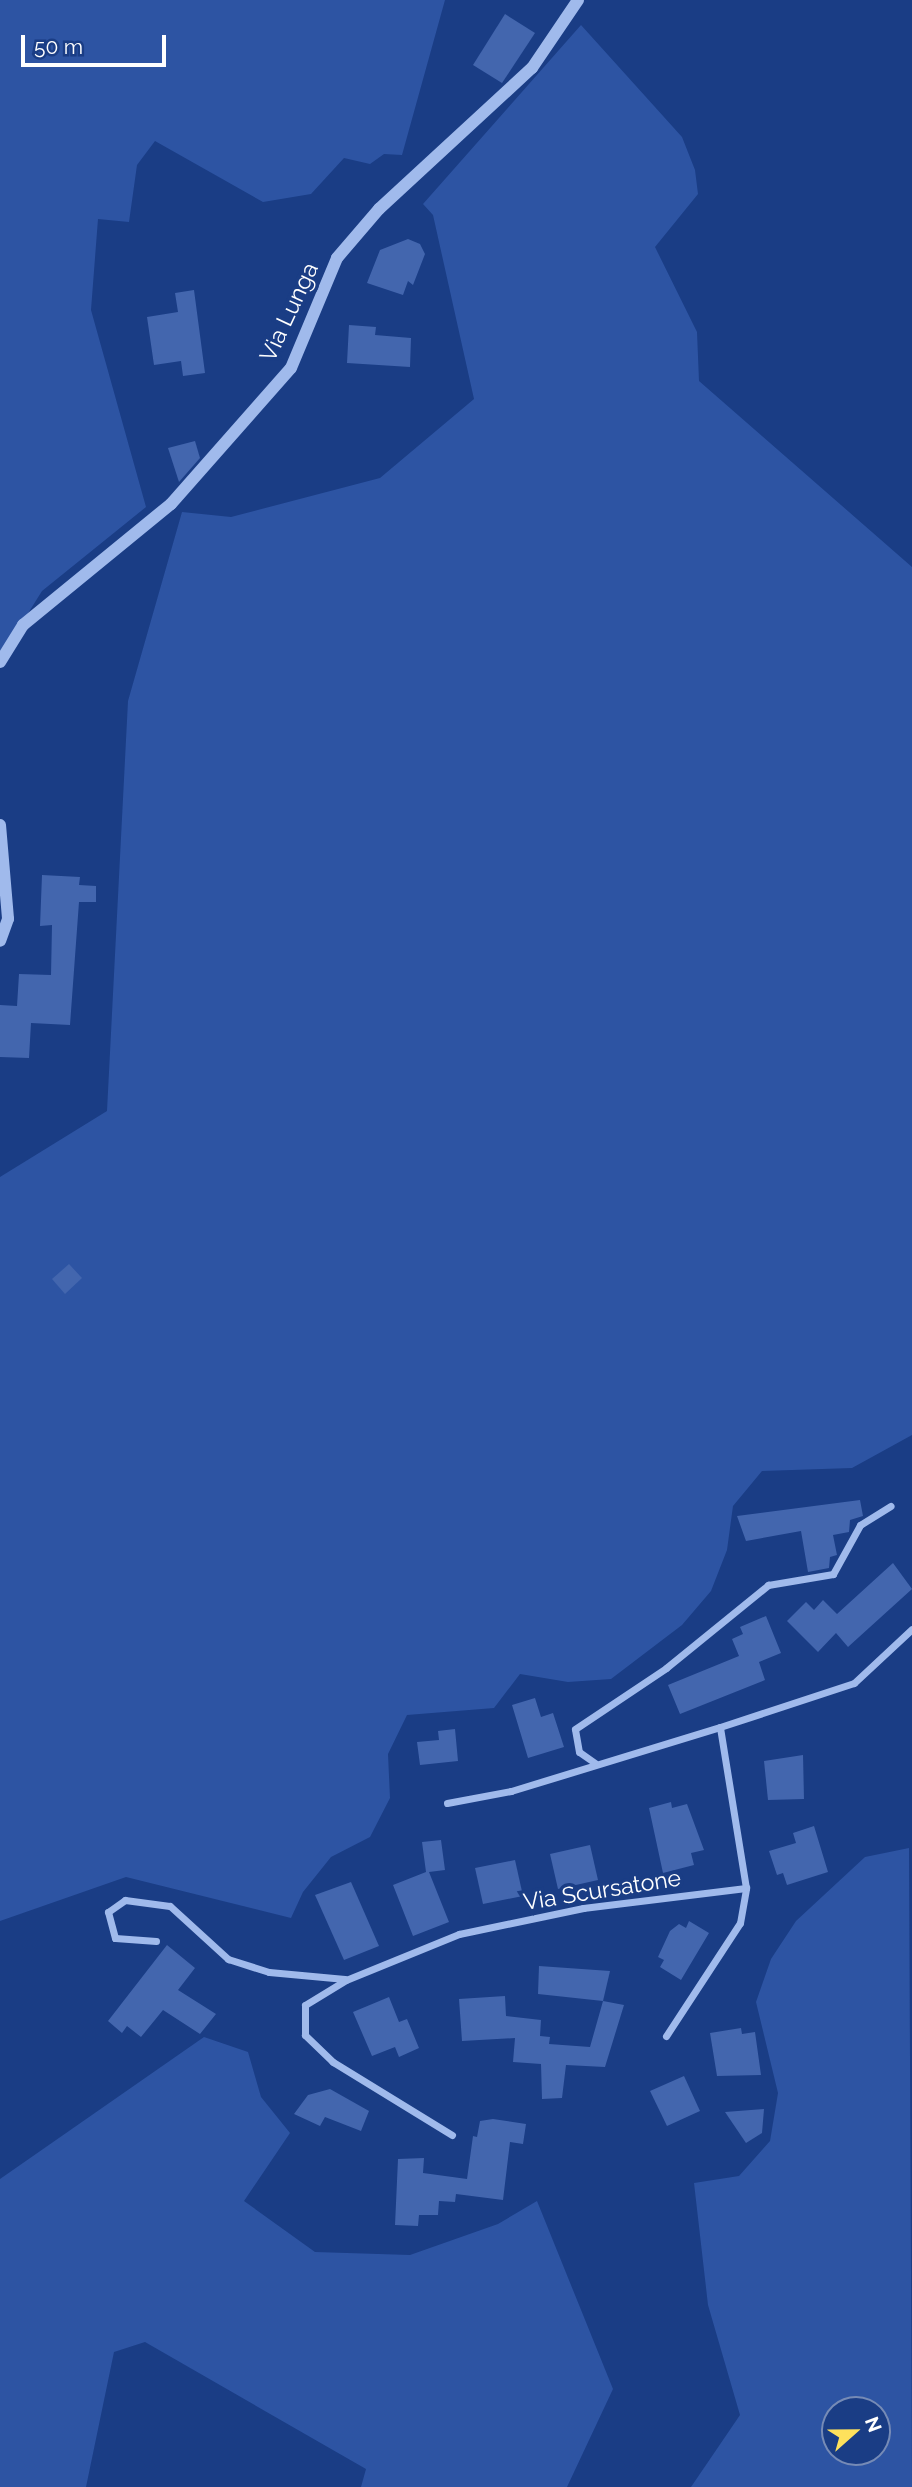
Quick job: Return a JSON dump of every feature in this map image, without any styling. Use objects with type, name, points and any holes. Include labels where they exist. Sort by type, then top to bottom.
[{"type":"street","name":"Via Lunga","points":[[0,663],[23,625],[171,504],[291,368],[337,258],[379,209],[532,68],[578,0]]},
{"type":"street","points":[[0,825],[8,919],[0,941]]},
{"type":"street","points":[[595,1763],[579,1752],[575,1728],[666,1668],[768,1585],[833,1574],[860,1525],[890,1506]]},
{"type":"street","points":[[447,1803],[511,1791],[854,1683],[912,1629]]},
{"type":"street","points":[[666,2036],[740,1923],[746,1888],[720,1727]]},
{"type":"street","name":"Via Scursatone","points":[[452,2135],[333,2062],[305,2035],[305,2005],[346,1980],[459,1934],[583,1908],[746,1888]]},
{"type":"street","points":[[156,1941],[115,1938],[108,1912],[125,1900],[170,1906],[228,1959],[269,1972],[346,1980]]},
{"type":"shaded area","points":[[0,0],[445,0],[402,155],[384,154],[370,164],[344,158],[311,194],[263,202],[155,141],[137,165],[129,222],[98,219],[91,310],[146,507],[42,591],[0,658]]},
{"type":"shaded area","points":[[581,25],[682,137],[695,170],[698,194],[655,247],[697,332],[699,381],[912,567],[912,1435],[852,1468],[762,1471],[733,1506],[727,1550],[711,1591],[682,1625],[611,1679],[568,1682],[520,1674],[494,1708],[407,1715],[388,1754],[390,1798],[370,1837],[331,1857],[303,1892],[291,1918],[126,1877],[0,1921],[0,1177],[107,1111],[128,701],[182,512],[231,517],[380,478],[474,399],[433,215],[423,204]]},
{"type":"shaded area","points":[[909,1848],[912,2487],[691,2487],[740,2415],[708,2305],[694,2183],[739,2176],[770,2141],[778,2093],[756,2002],[771,1959],[796,1921],[865,1857]]},
{"type":"shaded area","points":[[204,2037],[248,2052],[261,2097],[290,2133],[244,2201],[315,2252],[410,2255],[498,2224],[537,2201],[613,2389],[567,2487],[361,2487],[366,2469],[145,2342],[114,2352],[86,2487],[0,2487],[0,2179]]},
{"type":"building","points":[[505,14],[535,33],[502,83],[473,65]]},
{"type":"building","points":[[408,239],[420,244],[425,254],[413,285],[408,281],[403,295],[367,283],[380,250]]},
{"type":"building","points":[[194,290],[205,373],[183,376],[181,361],[154,365],[147,317],[178,312],[175,293]]},
{"type":"building","points":[[349,325],[376,327],[375,335],[411,338],[410,367],[347,363]]},
{"type":"building","points":[[195,441],[200,458],[179,482],[168,448]]},
{"type":"building","points":[[42,875],[80,877],[79,885],[96,886],[96,902],[79,902],[70,1025],[31,1023],[29,1058],[0,1057],[0,1005],[17,1006],[19,974],[51,975],[52,925],[40,926]]},
{"type":"building","points":[[69,1264],[82,1278],[65,1294],[52,1279]]},
{"type":"building","points":[[860,1500],[863,1516],[850,1520],[849,1532],[833,1535],[837,1555],[830,1557],[829,1568],[808,1572],[801,1531],[746,1541],[737,1516]]},
{"type":"building","points":[[893,1563],[912,1589],[848,1647],[836,1633],[818,1652],[787,1621],[806,1602],[814,1610],[823,1600],[837,1614]]},
{"type":"building","points":[[766,1616],[781,1653],[759,1662],[765,1680],[680,1714],[668,1685],[739,1656],[732,1639],[743,1634],[740,1627]]},
{"type":"building","points":[[535,1698],[541,1717],[553,1713],[564,1747],[528,1758],[512,1705]]},
{"type":"building","points":[[455,1729],[458,1761],[420,1765],[417,1742],[439,1740],[438,1731]]},
{"type":"building","points":[[803,1755],[804,1799],[768,1800],[764,1761]]},
{"type":"building","points":[[671,1802],[672,1808],[687,1804],[704,1850],[691,1853],[694,1865],[663,1873],[649,1808]]},
{"type":"building","points":[[814,1826],[828,1872],[787,1885],[783,1873],[777,1875],[769,1851],[796,1843],[793,1833]]},
{"type":"building","points":[[441,1840],[445,1870],[429,1872],[449,1922],[413,1936],[393,1885],[426,1872],[422,1842]]},
{"type":"building","points":[[590,1845],[598,1880],[558,1889],[550,1854]]},
{"type":"building","points":[[515,1860],[523,1896],[483,1904],[475,1868]]},
{"type":"building","points":[[351,1882],[379,1946],[344,1960],[315,1895]]},
{"type":"building","points":[[689,1921],[709,1933],[681,1980],[660,1967],[664,1960],[658,1957],[670,1931],[679,1924],[686,1928]]},
{"type":"building","points":[[167,1945],[195,1968],[178,1990],[216,2014],[200,2034],[163,2010],[141,2037],[127,2026],[122,2033],[108,2021]]},
{"type":"building","points":[[539,1966],[610,1971],[603,2001],[538,1994]]},
{"type":"building","points":[[505,1996],[506,2016],[541,2020],[540,2036],[550,2037],[549,2044],[590,2047],[603,2001],[624,2005],[605,2067],[566,2065],[562,2098],[542,2099],[541,2064],[513,2062],[515,2038],[462,2041],[459,1999]]},
{"type":"building","points":[[389,1997],[399,2022],[407,2019],[419,2048],[399,2057],[395,2047],[372,2056],[353,2012]]},
{"type":"building","points":[[741,2028],[742,2034],[755,2032],[761,2075],[717,2076],[710,2033]]},
{"type":"building","points":[[684,2076],[700,2111],[667,2126],[650,2091]]},
{"type":"building","points":[[330,2089],[369,2111],[361,2131],[325,2117],[320,2126],[294,2114],[308,2095]]},
{"type":"building","points":[[764,2109],[762,2133],[746,2143],[725,2112]]},
{"type":"building","points":[[493,2119],[526,2124],[523,2144],[510,2142],[503,2200],[456,2194],[455,2202],[439,2201],[438,2215],[419,2215],[418,2226],[395,2225],[398,2159],[424,2158],[423,2173],[467,2179],[473,2136],[477,2137],[480,2121]]}]
